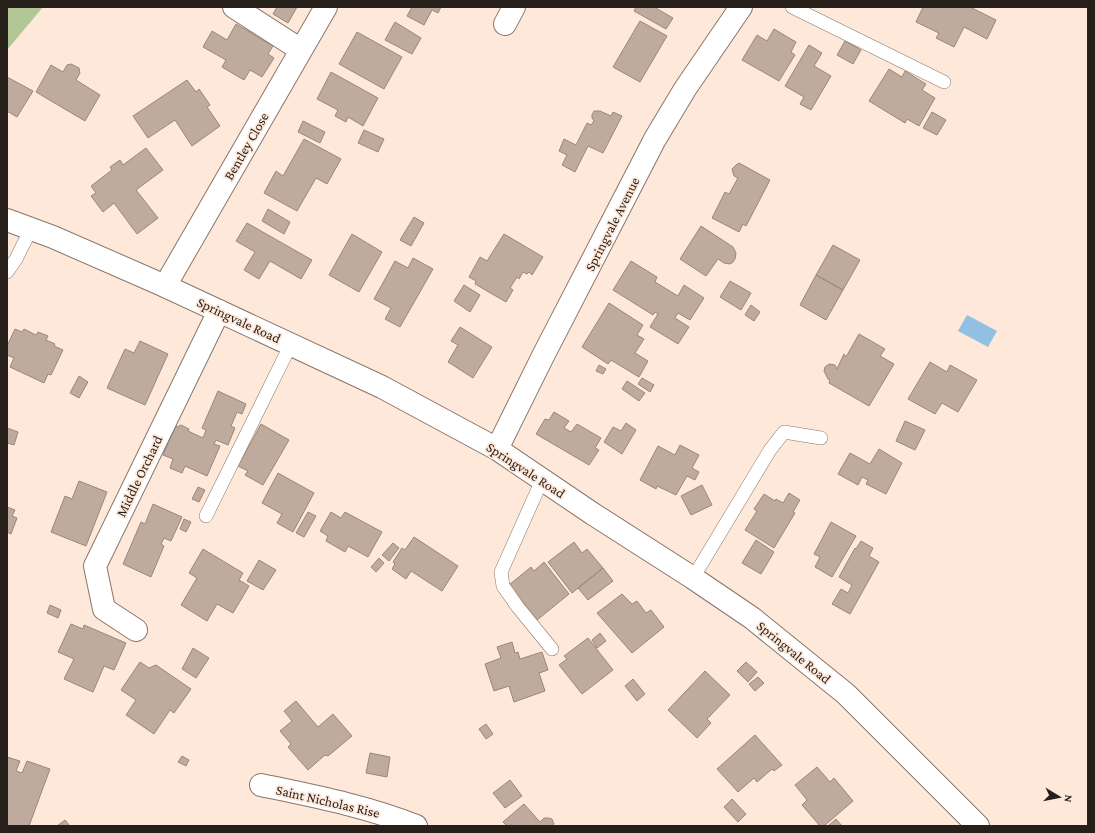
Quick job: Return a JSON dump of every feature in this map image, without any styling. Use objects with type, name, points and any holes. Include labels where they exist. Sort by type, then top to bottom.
[{"type":"street","points":[[234,7],[301,50]]},
{"type":"street","name":"Bentley Close","points":[[166,286],[326,7]]},
{"type":"street","name":"Springvale Avenue","points":[[497,449],[543,356],[655,139],[685,89],[741,7]]},
{"type":"street","name":"Springvale Road","points":[[7,220],[53,237],[166,286],[382,387],[497,449],[752,618],[846,694],[978,826]]},
{"type":"street","name":"Middle Orchard","points":[[136,630],[104,609],[95,566],[218,311]]},
{"type":"street","name":"Saint Nicholas Rise","points":[[261,785],[389,815],[416,826]]},
{"type":"lane","points":[[792,7],[944,82]]},
{"type":"lane","points":[[7,272],[16,259],[31,229]]},
{"type":"lane","points":[[206,516],[290,344]]},
{"type":"lane","points":[[692,578],[770,450],[784,432],[821,438]]},
{"type":"lane","points":[[542,480],[501,572],[503,586],[517,606],[552,649]]},
{"type":"green space","points":[[7,7],[43,7],[7,50]]},
{"type":"water","points":[[967,315],[997,331],[988,347],[958,331]]},
{"type":"building","points":[[277,7],[297,7],[288,23],[273,14]]},
{"type":"building","points":[[412,7],[441,7],[438,13],[432,10],[424,25],[407,16]]},
{"type":"building","points":[[636,7],[654,7],[673,18],[666,29],[634,11]]},
{"type":"building","points":[[923,7],[970,7],[996,20],[987,39],[964,27],[954,47],[936,38],[939,33],[916,22]]},
{"type":"building","points":[[640,21],[667,36],[640,82],[613,67]]},
{"type":"building","points":[[395,22],[421,38],[412,54],[385,40]]},
{"type":"building","points":[[236,24],[273,46],[268,54],[274,58],[262,77],[250,70],[244,80],[222,67],[226,60],[203,47],[212,31],[227,40]]},
{"type":"building","points":[[774,29],[796,42],[791,52],[795,55],[779,81],[742,60],[757,35],[767,41]]},
{"type":"building","points":[[357,32],[402,57],[384,89],[339,64]]},
{"type":"building","points":[[845,41],[861,50],[853,64],[837,55]]},
{"type":"building","points":[[809,45],[822,53],[814,66],[831,76],[811,110],[800,104],[804,97],[785,86]]},
{"type":"building","points":[[71,64],[79,68],[80,73],[76,80],[100,95],[85,121],[36,92],[51,65],[63,72],[67,65]]},
{"type":"building","points":[[889,69],[902,77],[905,71],[926,84],[922,90],[935,98],[919,126],[907,119],[905,123],[869,101]]},
{"type":"building","points":[[331,72],[378,98],[363,126],[348,117],[346,122],[335,116],[338,110],[317,99]]},
{"type":"building","points":[[7,77],[33,91],[17,117],[7,111]]},
{"type":"building","points":[[187,80],[196,92],[199,89],[210,105],[207,107],[220,126],[192,146],[175,120],[148,138],[133,116]]},
{"type":"building","points":[[594,111],[600,111],[611,116],[613,112],[622,116],[603,153],[588,146],[575,172],[562,165],[567,155],[559,151],[564,139],[576,145],[587,123],[591,125],[594,121],[592,115]]},
{"type":"building","points":[[932,112],[946,120],[937,135],[923,128]]},
{"type":"building","points":[[303,121],[325,132],[320,143],[298,132]]},
{"type":"building","points":[[364,130],[384,139],[378,152],[358,143]]},
{"type":"building","points":[[304,139],[341,159],[327,184],[316,178],[297,211],[264,193],[276,171],[283,176]]},
{"type":"building","points":[[146,148],[163,170],[136,190],[158,218],[137,234],[114,203],[103,212],[91,196],[96,193],[91,186],[112,170],[110,167],[120,160],[123,165]]},
{"type":"building","points":[[739,163],[770,180],[746,226],[743,224],[739,232],[712,218],[725,192],[729,194],[738,178],[734,176],[732,169]]},
{"type":"building","points":[[268,209],[290,222],[284,234],[262,221]]},
{"type":"building","points":[[414,217],[424,223],[411,246],[400,240]]},
{"type":"building","points":[[247,223],[312,260],[301,279],[270,261],[259,279],[244,270],[255,252],[236,241]]},
{"type":"building","points":[[701,226],[733,247],[736,253],[735,259],[730,264],[724,263],[718,259],[706,276],[680,259]]},
{"type":"building","points":[[352,234],[382,252],[359,292],[329,275]]},
{"type":"building","points":[[504,234],[543,257],[532,275],[529,272],[527,274],[523,272],[519,279],[517,277],[510,288],[513,290],[506,302],[475,284],[476,281],[469,277],[480,257],[487,261]]},
{"type":"building","points":[[833,245],[860,260],[843,290],[816,275]]},
{"type":"building","points":[[413,258],[433,269],[400,327],[385,319],[391,308],[374,299],[395,261],[408,268]]},
{"type":"building","points":[[631,261],[657,277],[655,282],[678,296],[684,285],[704,298],[690,320],[678,313],[675,318],[689,327],[678,344],[650,327],[658,314],[655,312],[653,315],[613,290]]},
{"type":"building","points":[[816,275],[843,290],[826,320],[800,305]]},
{"type":"building","points":[[730,281],[751,293],[741,310],[720,297]]},
{"type":"building","points":[[464,285],[480,295],[470,312],[454,301]]},
{"type":"building","points":[[609,303],[643,325],[637,335],[644,339],[635,353],[648,361],[639,377],[611,360],[608,364],[582,347]]},
{"type":"building","points":[[751,305],[760,312],[754,321],[745,315]]},
{"type":"building","points":[[460,327],[492,347],[473,378],[448,362],[458,345],[451,341]]},
{"type":"building","points":[[15,329],[22,332],[24,329],[36,335],[38,332],[48,336],[46,340],[63,350],[51,375],[48,374],[44,383],[10,367],[14,358],[7,355],[7,346]]},
{"type":"building","points":[[859,334],[885,349],[880,356],[894,364],[869,406],[829,383],[830,380],[824,371],[825,367],[829,364],[835,365],[837,369],[844,354],[846,357]]},
{"type":"building","points":[[140,341],[168,354],[145,405],[107,388],[125,349],[134,353]]},
{"type":"building","points":[[930,362],[947,372],[950,365],[977,380],[958,412],[942,403],[935,414],[908,399]]},
{"type":"building","points":[[599,365],[606,369],[603,374],[596,371]]},
{"type":"building","points":[[79,376],[88,382],[79,398],[70,393]]},
{"type":"building","points":[[642,378],[654,385],[650,392],[638,384]]},
{"type":"building","points":[[627,381],[645,393],[639,401],[622,389]]},
{"type":"building","points":[[218,391],[246,404],[242,414],[237,412],[231,426],[235,428],[228,445],[216,440],[214,444],[220,446],[207,476],[185,466],[182,473],[170,468],[173,459],[163,455],[176,425],[177,427],[181,425],[189,429],[188,431],[203,438],[206,430],[202,428]]},
{"type":"building","points":[[554,412],[569,421],[564,428],[571,432],[577,424],[601,438],[595,448],[599,450],[589,465],[536,434],[545,419],[549,420]]},
{"type":"building","points":[[905,421],[925,430],[915,450],[896,441]]},
{"type":"building","points":[[626,423],[636,430],[622,454],[604,442],[613,427],[621,431]]},
{"type":"building","points":[[261,424],[289,440],[263,485],[245,475],[248,471],[238,466]]},
{"type":"building","points":[[7,428],[18,432],[14,445],[7,443]]},
{"type":"building","points":[[680,445],[699,455],[692,468],[699,472],[695,480],[687,476],[676,495],[657,486],[656,489],[640,480],[658,446],[675,455]]},
{"type":"building","points":[[879,449],[902,463],[886,494],[866,484],[868,480],[862,477],[858,485],[838,474],[850,453],[870,464]]},
{"type":"building","points":[[278,473],[314,493],[293,532],[277,523],[282,514],[262,503]]},
{"type":"building","points":[[79,481],[107,492],[86,546],[51,532],[65,496],[72,499]]},
{"type":"building","points":[[702,485],[712,505],[691,515],[681,496]]},
{"type":"building","points":[[198,487],[205,490],[199,502],[192,499]]},
{"type":"building","points":[[789,493],[800,500],[793,512],[795,513],[774,548],[745,530],[757,511],[754,509],[764,494],[775,501],[776,499],[783,503]]},
{"type":"building","points":[[153,504],[182,517],[171,541],[164,538],[161,544],[164,546],[151,577],[123,564],[141,522],[145,524]]},
{"type":"building","points":[[7,507],[15,510],[12,516],[17,518],[11,534],[7,532]]},
{"type":"building","points":[[308,512],[316,516],[304,537],[296,533]]},
{"type":"building","points":[[331,512],[341,518],[345,512],[382,532],[368,557],[348,546],[345,552],[326,541],[328,536],[320,531]]},
{"type":"building","points":[[184,519],[191,522],[186,532],[180,529]]},
{"type":"building","points":[[831,522],[856,536],[832,577],[815,567],[820,557],[814,554]]},
{"type":"building","points":[[414,537],[458,566],[442,591],[411,571],[406,579],[392,569],[395,564],[393,562],[402,548],[405,550]]},
{"type":"building","points":[[756,540],[774,552],[761,574],[742,563]]},
{"type":"building","points":[[861,541],[873,548],[869,556],[879,562],[850,614],[832,604],[841,589],[848,593],[852,585],[839,577],[855,548],[856,549]]},
{"type":"building","points":[[574,542],[582,553],[587,549],[603,568],[572,593],[548,562]]},
{"type":"building","points":[[393,543],[399,548],[389,561],[382,555]]},
{"type":"building","points":[[203,549],[243,573],[239,580],[249,586],[233,613],[217,604],[207,621],[181,605],[197,578],[189,573]]},
{"type":"building","points":[[379,558],[384,563],[376,572],[371,567]]},
{"type":"building","points":[[259,560],[276,570],[263,590],[247,581]]},
{"type":"building","points":[[544,562],[569,594],[537,620],[509,585],[531,567],[534,571]]},
{"type":"building","points":[[603,568],[613,581],[588,600],[578,588]]},
{"type":"building","points":[[622,594],[632,604],[637,601],[646,613],[651,610],[664,627],[632,653],[597,613]]},
{"type":"building","points":[[50,605],[61,610],[58,618],[47,613]]},
{"type":"building","points":[[71,624],[83,629],[84,625],[126,643],[114,670],[104,666],[93,692],[64,679],[74,659],[58,652]]},
{"type":"building","points":[[600,633],[606,641],[597,648],[592,640]]},
{"type":"building","points":[[588,638],[613,670],[582,694],[559,665],[567,659],[564,656]]},
{"type":"building","points":[[512,642],[515,653],[518,652],[520,659],[542,652],[548,670],[539,673],[545,691],[514,702],[509,686],[494,691],[485,664],[501,658],[497,647]]},
{"type":"building","points":[[193,648],[209,658],[196,678],[182,669]]},
{"type":"building","points":[[140,662],[149,668],[156,665],[191,689],[174,713],[170,710],[154,734],[126,715],[136,700],[121,690]]},
{"type":"building","points":[[746,662],[757,672],[748,682],[737,671]]},
{"type":"building","points":[[705,671],[730,695],[707,719],[711,723],[697,738],[668,710]]},
{"type":"building","points":[[758,677],[764,683],[755,691],[749,684]]},
{"type":"building","points":[[633,679],[645,694],[637,701],[625,686]]},
{"type":"building","points":[[296,701],[318,727],[333,714],[352,736],[328,756],[325,755],[308,770],[288,747],[291,744],[280,731],[292,721],[284,711]]},
{"type":"building","points":[[486,724],[493,734],[486,739],[479,729]]},
{"type":"building","points":[[755,735],[782,765],[774,771],[772,769],[757,782],[754,778],[738,792],[717,769]]},
{"type":"building","points":[[370,753],[390,757],[387,777],[366,773]]},
{"type":"building","points":[[182,756],[189,760],[186,766],[178,762]]},
{"type":"building","points":[[7,757],[20,761],[16,771],[22,773],[27,761],[50,769],[29,826],[7,826]]},
{"type":"building","points":[[817,767],[830,782],[834,778],[853,801],[824,826],[820,826],[802,805],[807,800],[795,785]]},
{"type":"building","points":[[510,780],[522,796],[505,808],[493,793]]},
{"type":"building","points":[[732,799],[746,814],[738,822],[724,807]]},
{"type":"building","points":[[524,804],[540,822],[544,818],[548,818],[552,819],[554,824],[552,826],[507,826],[503,822]]},
{"type":"building","points":[[836,819],[842,826],[828,826]]},
{"type":"building","points":[[65,820],[70,826],[57,826]]}]
